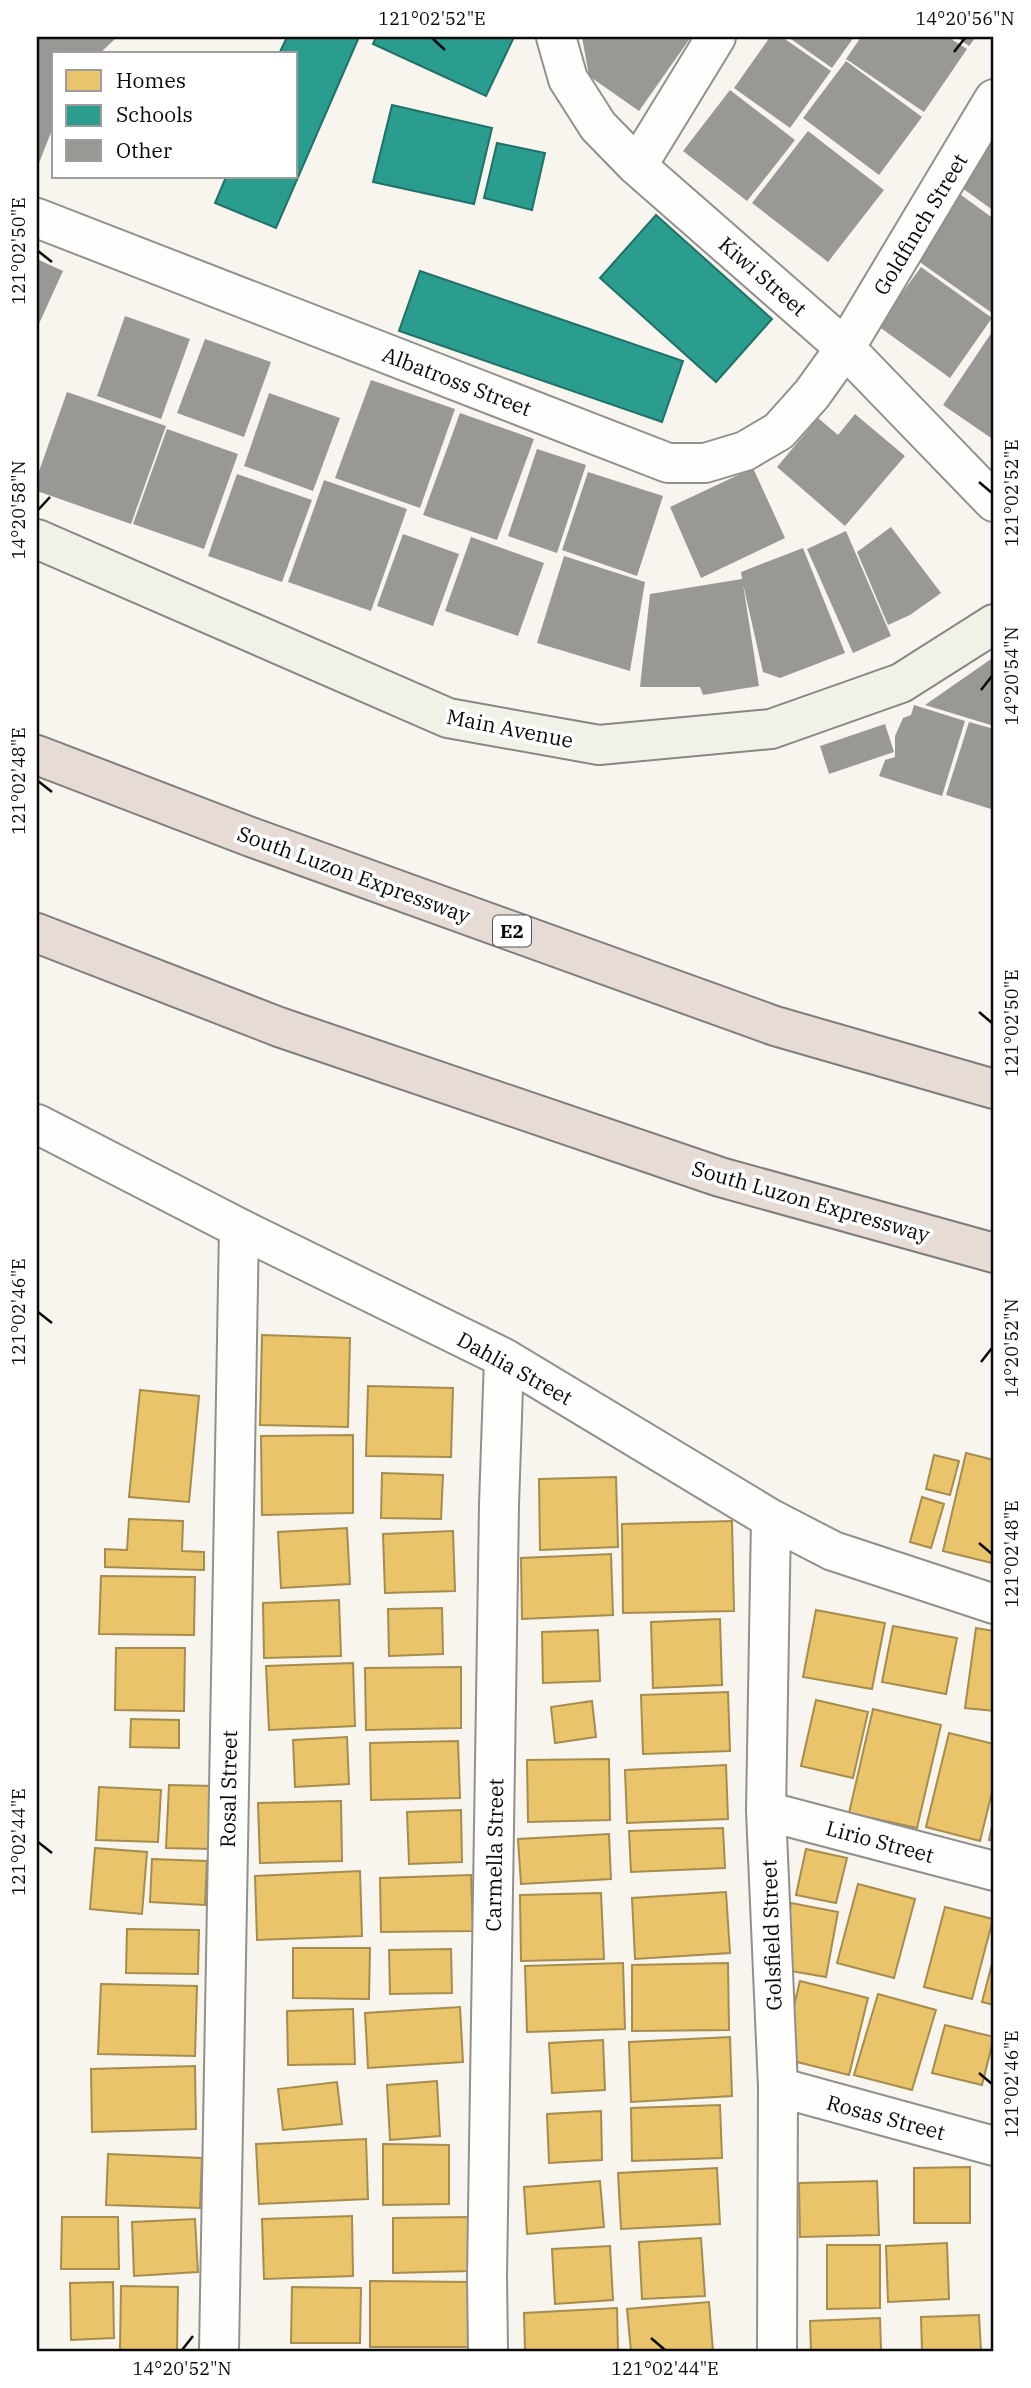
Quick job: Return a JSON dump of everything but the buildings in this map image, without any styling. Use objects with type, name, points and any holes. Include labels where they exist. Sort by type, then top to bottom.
[{"type":"highway","name":"South Luzon Expressway","points":[[37,755],[248,836],[775,1026],[994,1089]]},
{"type":"highway","name":"South Luzon Expressway","points":[[37,933],[279,1027],[720,1177],[994,1253]]},
{"type":"street","name":"Kiwi Street","points":[[556,37],[568,79],[598,126],[637,166],[845,348],[994,502]]},
{"type":"street","points":[[637,166],[716,37]]},
{"type":"street","name":"Goldfinch Street","points":[[845,348],[994,99]]},
{"type":"street","name":"Albatross Street","points":[[37,218],[668,463],[705,463],[745,451],[779,431],[812,394],[845,348]]},
{"type":"street","name":"Main Avenue","points":[[37,539],[448,718],[599,745],[771,729],[901,682],[994,624]]},
{"type":"street","name":"Dahlia Street","points":[[37,1124],[239,1228],[504,1358],[771,1519],[833,1551],[994,1604]]},
{"type":"street","name":"Rosal Street","points":[[219,2351],[239,1228]]},
{"type":"street","name":"Carmella Street","points":[[488,2351],[499,1519],[504,1358]]},
{"type":"street","name":"Golsfield Street","points":[[771,1519],[766,1811],[778,2087],[777,2351]]},
{"type":"street","name":"Lirio Street","points":[[766,1811],[994,1871]]},
{"type":"street","name":"Rosas Street","points":[[778,2087],[994,2146]]}]
